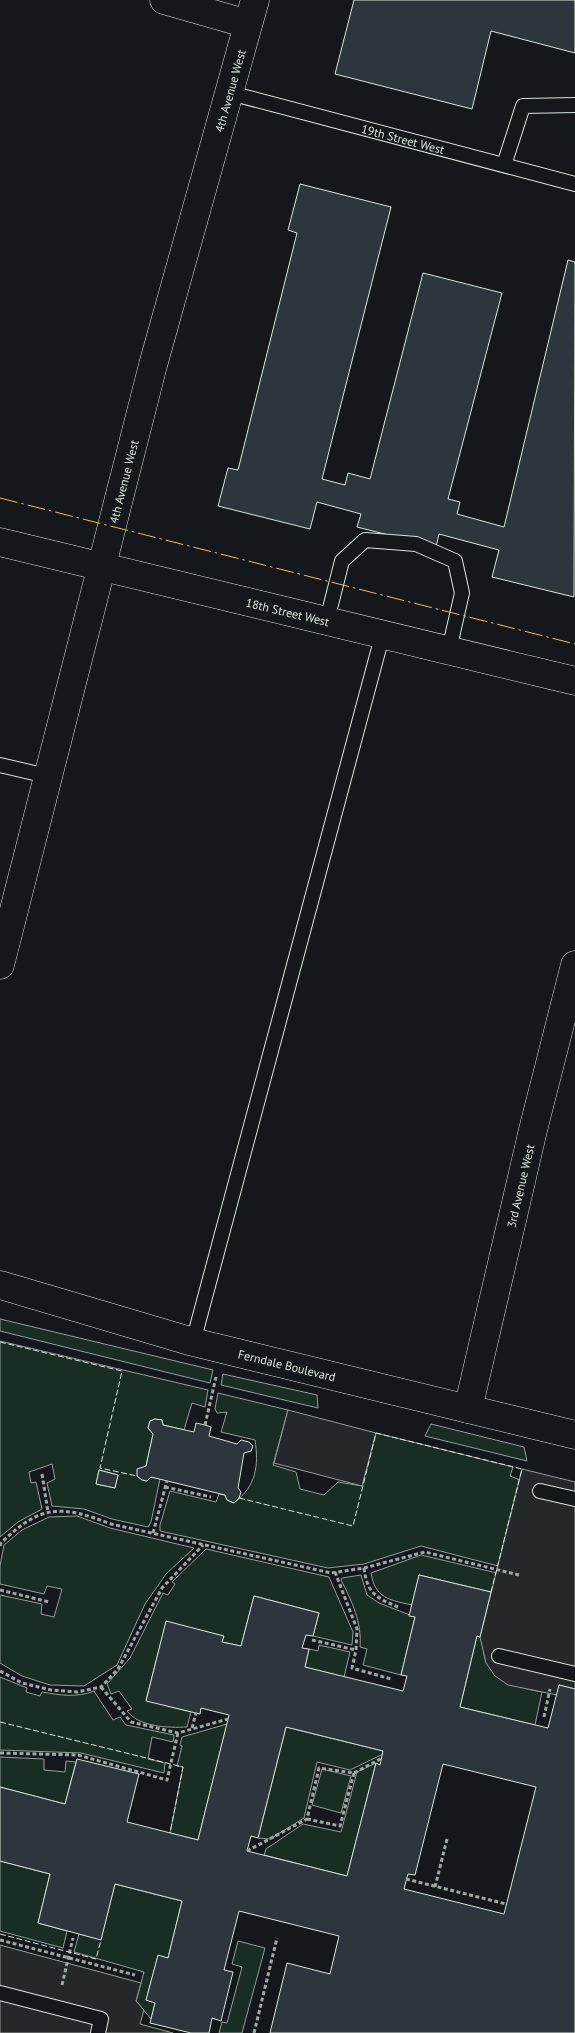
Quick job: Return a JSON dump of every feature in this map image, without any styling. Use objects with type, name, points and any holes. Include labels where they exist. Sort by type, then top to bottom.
[{"type":"street","points":[[164,0],[252,12]]},
{"type":"street","name":"4th Avenue West","points":[[0,965],[153,365],[252,12]]},
{"type":"street","name":"18th Street West","points":[[0,542],[383,633],[575,681]]},
{"type":"street","name":"3rd Avenue West","points":[[468,1409],[531,1140],[575,965]]},
{"type":"street","name":"Ferndale Boulevard","points":[[0,1286],[223,1350],[575,1435]]},
{"type":"lane","name":"19th Street West","points":[[230,93],[575,184]]},
{"type":"lane","points":[[504,165],[523,106],[575,105]]},
{"type":"lane","points":[[326,620],[342,561],[365,540],[416,544],[455,561],[462,594],[448,650]]},
{"type":"lane","points":[[193,1342],[383,633]]},
{"type":"lane","points":[[0,765],[47,776]]},
{"type":"lane","points":[[540,1491],[575,1499]]},
{"type":"lane","points":[[499,1656],[575,1674]]},
{"type":"lane","points":[[0,1993],[101,2020],[98,2033]]},
{"type":"path","points":[[205,1425],[223,1350]]},
{"type":"path","points":[[42,1474],[48,1512]]},
{"type":"path","points":[[153,1533],[167,1481]]},
{"type":"path","points":[[165,1486],[211,1497]]},
{"type":"path","points":[[0,1546],[1,1542],[19,1525],[56,1510],[82,1513],[111,1524],[335,1572],[364,1568],[425,1552],[519,1575]]},
{"type":"path","points":[[0,1672],[22,1683],[51,1690],[77,1692],[101,1687],[118,1669],[162,1588],[204,1544]]},
{"type":"path","points":[[364,1568],[366,1582],[372,1593],[398,1607]]},
{"type":"path","points":[[335,1572],[357,1629],[356,1650],[352,1668],[391,1678]]},
{"type":"path","points":[[0,1590],[49,1602]]},
{"type":"path","points":[[312,1640],[356,1650]]},
{"type":"path","points":[[101,1687],[131,1722],[178,1733],[228,1720]]},
{"type":"path","points":[[192,1729],[196,1714]]},
{"type":"path","points":[[0,1753],[78,1755],[167,1780],[178,1733]]},
{"type":"path","points":[[307,1818],[319,1768],[354,1772],[382,1758]]},
{"type":"path","points":[[247,1851],[307,1818],[340,1826],[354,1772]]},
{"type":"path","points":[[435,1887],[447,1839]]},
{"type":"path","points":[[406,1880],[506,1904]]},
{"type":"path","points":[[57,2008],[73,1938]]},
{"type":"path","points":[[254,2033],[277,1938]]},
{"type":"path","points":[[0,1940],[135,1975]]},
{"type":"green space","points":[[0,1319],[213,1370],[210,1383],[0,1331]]},
{"type":"green space","points":[[0,1341],[208,1390],[205,1407],[192,1403],[184,1430],[163,1425],[162,1420],[155,1419],[150,1421],[148,1428],[153,1434],[146,1466],[137,1476],[147,1481],[151,1477],[160,1479],[151,1522],[148,1527],[112,1519],[84,1509],[52,1506],[47,1483],[55,1479],[52,1464],[29,1472],[31,1483],[36,1482],[42,1509],[18,1522],[0,1537]],"holes":[[[99,1470],[118,1475],[115,1488],[96,1484]]]},
{"type":"green space","points":[[223,1374],[317,1395],[318,1408],[221,1385]]},
{"type":"green space","points":[[218,1393],[288,1410],[273,1465],[296,1472],[300,1489],[324,1495],[338,1482],[362,1486],[376,1433],[513,1467],[510,1476],[520,1480],[498,1566],[421,1546],[364,1564],[328,1568],[160,1531],[170,1491],[216,1502],[219,1494],[225,1495],[227,1500],[234,1503],[247,1490],[254,1475],[256,1467],[255,1440],[221,1432],[227,1412],[217,1413],[215,1409]]},
{"type":"green space","points":[[431,1424],[524,1447],[527,1461],[425,1436]]},
{"type":"green space","points":[[77,1516],[110,1528],[194,1548],[166,1574],[145,1604],[117,1665],[84,1686],[50,1685],[22,1676],[0,1663],[0,1595],[42,1604],[41,1614],[54,1617],[62,1589],[47,1586],[44,1594],[0,1584],[0,1566],[4,1545],[22,1530],[49,1517]]},
{"type":"green space","points":[[206,1549],[329,1577],[353,1632],[352,1645],[313,1636],[319,1613],[254,1596],[241,1646],[222,1642],[223,1636],[166,1622],[146,1700],[191,1712],[187,1727],[163,1727],[146,1723],[132,1716],[127,1711],[132,1709],[119,1691],[111,1694],[107,1684],[130,1658],[163,1593],[168,1595],[175,1584],[172,1582]]},
{"type":"green space","points":[[421,1555],[497,1573],[491,1592],[419,1575],[412,1605],[390,1599],[380,1593],[376,1588],[371,1573]]},
{"type":"green space","points":[[361,1575],[367,1595],[379,1603],[415,1617],[401,1675],[363,1665],[367,1649],[360,1647],[358,1621],[341,1580],[342,1578]]},
{"type":"green space","points":[[477,1636],[485,1638],[484,1651],[486,1661],[491,1670],[499,1677],[520,1687],[542,1692],[535,1725],[460,1707]]},
{"type":"green space","points":[[319,1645],[350,1652],[344,1677],[305,1667],[309,1649],[318,1651]]},
{"type":"green space","points":[[0,1677],[27,1688],[26,1692],[40,1696],[42,1692],[75,1695],[94,1691],[113,1720],[120,1717],[126,1725],[174,1735],[173,1742],[152,1737],[148,1759],[165,1763],[164,1773],[81,1753],[0,1750]]},
{"type":"green space","points":[[227,1724],[198,1840],[170,1833],[183,1767],[177,1766],[182,1746],[180,1745],[182,1737]]},
{"type":"green space","points":[[286,1727],[383,1751],[383,1754],[350,1770],[317,1762],[304,1818],[270,1839],[258,1838]]},
{"type":"green space","points":[[0,1757],[44,1759],[44,1770],[65,1772],[66,1761],[76,1762],[65,1804],[0,1787]]},
{"type":"green space","points":[[376,1763],[347,1876],[264,1855],[266,1849],[303,1824],[341,1832],[357,1772]]},
{"type":"green space","points":[[322,1769],[351,1776],[341,1813],[312,1805]]},
{"type":"green space","points":[[0,1861],[50,1874],[38,1923],[67,1931],[63,1948],[0,1931]]},
{"type":"green space","points":[[115,1884],[182,1901],[168,1958],[158,1956],[146,2000],[155,2003],[151,2019],[136,2001],[144,1972],[74,1952],[79,1934],[101,1939]]},
{"type":"green space","points":[[238,1941],[265,1948],[242,2033],[219,2033],[222,2022],[227,2023],[242,1967],[232,1964]]},
{"type":"shaded area","points":[[288,1410],[376,1433],[362,1486],[274,1463]]},
{"type":"shaded area","points":[[522,1469],[575,1482],[575,1689],[559,1685],[557,1695],[508,1685],[495,1676],[486,1663],[480,1637]]},
{"type":"shaded area","points":[[0,1945],[141,1983],[136,2001],[144,2010],[140,2024],[173,2033],[0,2033]]},
{"type":"building","points":[[354,0],[575,0],[575,53],[491,31],[472,109],[335,74]]},
{"type":"building","points":[[300,184],[391,207],[322,479],[345,485],[348,473],[370,479],[423,273],[502,293],[448,499],[460,502],[457,514],[504,527],[568,260],[575,262],[574,597],[492,577],[499,550],[439,534],[436,547],[357,527],[361,514],[317,502],[310,529],[218,506],[228,468],[238,470],[297,233],[288,230]]},
{"type":"building","points":[[155,1419],[162,1420],[163,1425],[194,1432],[196,1423],[205,1425],[211,1427],[209,1436],[237,1444],[241,1440],[249,1442],[253,1446],[251,1451],[244,1453],[238,1488],[241,1492],[239,1498],[234,1503],[227,1500],[225,1495],[151,1477],[147,1481],[142,1480],[137,1476],[137,1469],[146,1466],[153,1434],[148,1428],[150,1421]]},
{"type":"building","points":[[99,1470],[118,1475],[115,1488],[96,1484]]},
{"type":"building","points":[[419,1575],[491,1592],[480,1637],[477,1636],[460,1707],[548,1728],[559,1685],[575,1689],[575,2033],[270,2033],[287,1963],[330,1974],[339,1936],[239,1911],[224,1970],[233,1972],[221,2021],[212,2018],[209,2033],[191,2033],[150,2023],[155,2003],[146,2000],[158,1955],[168,1958],[182,1901],[115,1884],[101,1940],[38,1923],[50,1874],[0,1861],[0,1787],[65,1804],[77,1759],[139,1774],[127,1822],[198,1840],[229,1715],[201,1708],[200,1714],[146,1701],[166,1621],[224,1636],[222,1642],[241,1646],[254,1596],[319,1613],[313,1636],[306,1635],[302,1648],[309,1649],[305,1667],[403,1691],[407,1676],[401,1675],[415,1617],[409,1616]],"holes":[[[286,1727],[383,1751],[380,1765],[376,1763],[347,1876],[247,1851],[251,1836],[258,1838]],[[443,1764],[536,1787],[504,1914],[404,1889],[408,1874],[415,1875]]]},
{"type":"fence","points":[[0,1342],[122,1371],[100,1468],[137,1476]]},
{"type":"fence","points":[[239,1498],[353,1526],[376,1433],[522,1469],[491,1592]]},
{"type":"fence","points":[[0,1722],[183,1767],[170,1833]]},
{"type":"fence","points":[[0,1934],[96,1959],[101,1940]]},
{"type":"power","points":[[0,498],[575,644]]}]
